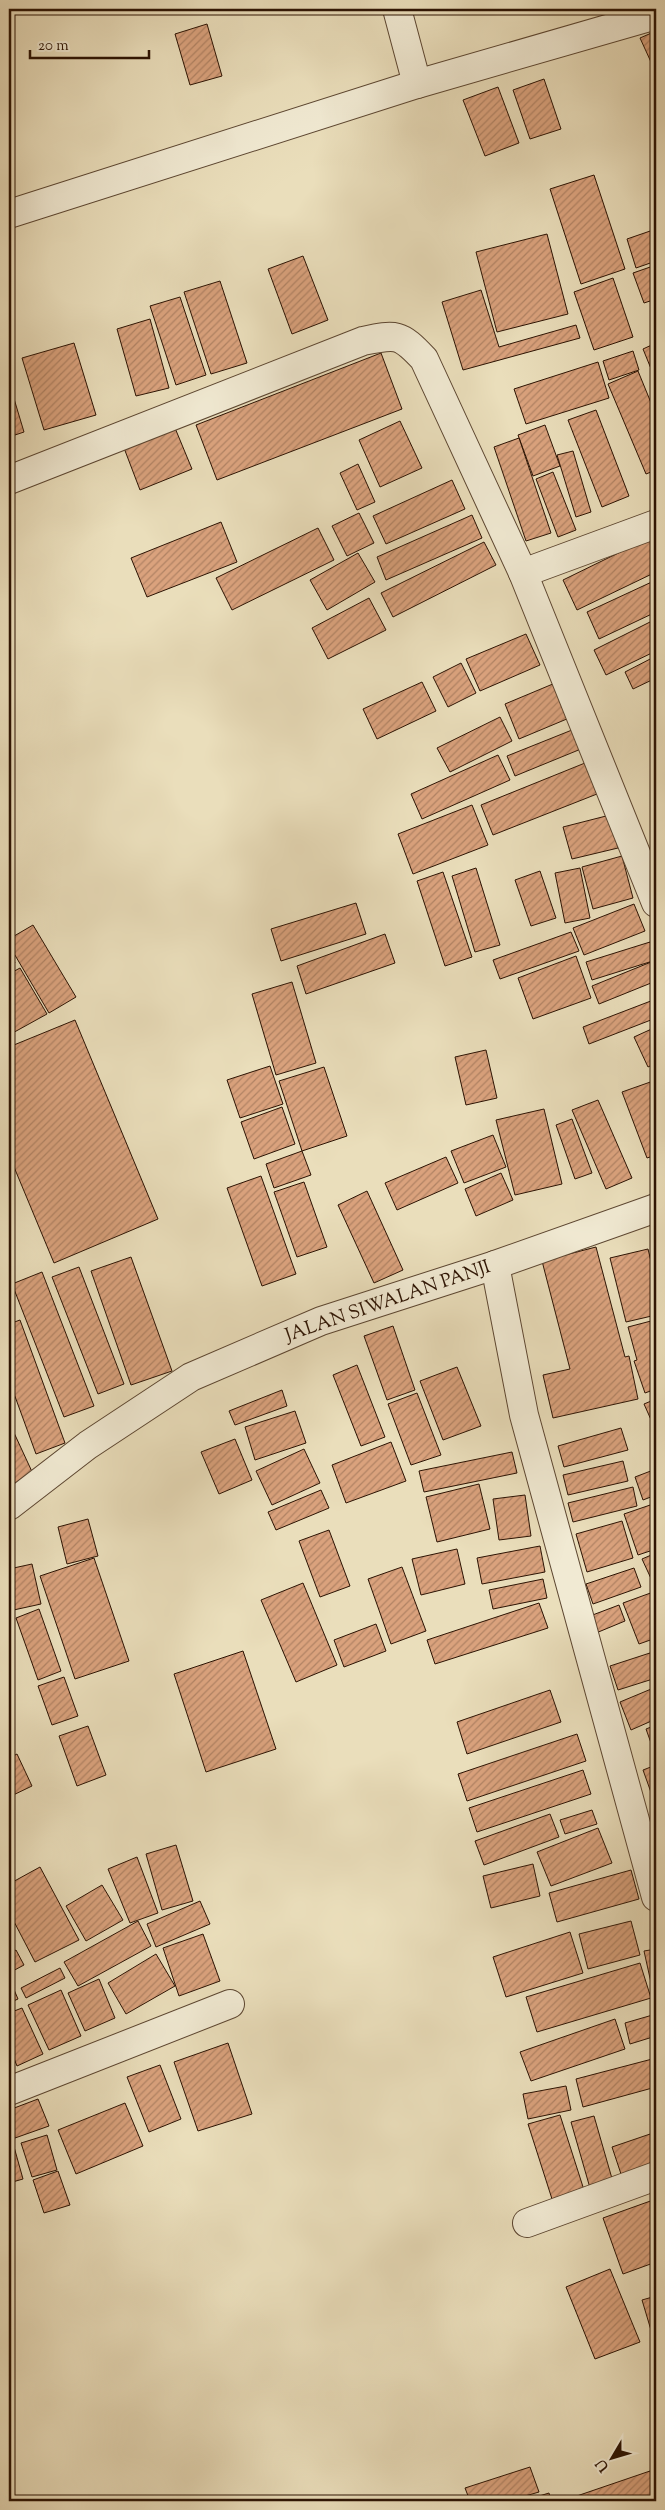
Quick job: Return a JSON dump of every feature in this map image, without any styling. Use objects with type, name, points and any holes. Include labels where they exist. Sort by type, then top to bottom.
[{"type":"street","points":[[397,9],[417,84]]},
{"type":"street","points":[[9,214],[417,84],[656,14]]},
{"type":"street","points":[[9,480],[363,341],[392,335],[412,347],[424,359],[523,573],[656,903]]},
{"type":"street","points":[[523,573],[656,524]]},
{"type":"street","name":"JALAN SIWALAN PANJI","points":[[9,1506],[88,1445],[191,1377],[321,1321],[495,1265],[656,1207]]},
{"type":"street","points":[[495,1265],[524,1415],[656,1897]]},
{"type":"street","points":[[9,2091],[230,2004]]},
{"type":"street","points":[[527,2223],[656,2176]]},
{"type":"building","points":[[207,24],[222,76],[190,85],[175,34]]},
{"type":"building","points":[[656,31],[656,73],[640,38]]},
{"type":"building","points":[[544,79],[561,129],[530,139],[513,90]]},
{"type":"building","points":[[498,87],[519,143],[485,156],[463,100]]},
{"type":"building","points":[[594,175],[625,269],[581,284],[550,189]]},
{"type":"building","points":[[656,229],[656,261],[636,268],[627,239]]},
{"type":"building","points":[[547,234],[568,314],[497,332],[476,252]]},
{"type":"building","points":[[303,256],[328,320],[292,334],[268,269]]},
{"type":"building","points":[[656,265],[656,299],[644,303],[633,273]]},
{"type":"building","points":[[613,278],[633,337],[594,350],[574,292]]},
{"type":"building","points":[[220,281],[247,363],[211,374],[184,292]]},
{"type":"building","points":[[481,290],[499,347],[576,325],[580,338],[463,370],[442,302]]},
{"type":"building","points":[[180,297],[206,375],[176,385],[150,306]]},
{"type":"building","points":[[150,319],[169,388],[136,396],[117,329]]},
{"type":"building","points":[[74,343],[96,415],[44,430],[22,358]]},
{"type":"building","points":[[656,343],[656,381],[643,349]]},
{"type":"building","points":[[633,351],[639,370],[609,380],[603,361]]},
{"type":"building","points":[[381,353],[402,409],[217,480],[196,425]]},
{"type":"building","points":[[598,362],[609,398],[526,424],[514,389]]},
{"type":"building","points":[[638,371],[656,415],[656,470],[646,474],[608,384]]},
{"type":"building","points":[[9,382],[24,432],[9,437]]},
{"type":"building","points":[[596,410],[629,496],[602,507],[568,420]]},
{"type":"building","points":[[400,421],[422,468],[380,487],[359,440]]},
{"type":"building","points":[[545,425],[560,466],[533,476],[518,435]]},
{"type":"building","points":[[175,428],[192,469],[140,490],[124,448]]},
{"type":"building","points":[[519,438],[551,533],[526,541],[494,447]]},
{"type":"building","points":[[573,451],[591,512],[576,517],[557,455]]},
{"type":"building","points":[[358,464],[375,502],[357,510],[340,473]]},
{"type":"building","points":[[553,472],[576,530],[558,537],[536,479]]},
{"type":"building","points":[[452,480],[465,509],[386,544],[373,516]]},
{"type":"building","points":[[359,513],[374,543],[347,556],[332,526]]},
{"type":"building","points":[[472,515],[482,538],[386,580],[377,557]]},
{"type":"building","points":[[221,522],[237,562],[147,597],[131,558]]},
{"type":"building","points":[[318,528],[334,560],[232,610],[216,578]]},
{"type":"building","points":[[649,538],[656,552],[656,572],[577,610],[563,580]]},
{"type":"building","points":[[484,542],[496,565],[393,617],[381,593]]},
{"type":"building","points":[[358,553],[375,582],[327,610],[310,580]]},
{"type":"building","points":[[656,580],[656,612],[599,639],[587,612]]},
{"type":"building","points":[[369,598],[386,630],[328,659],[312,628]]},
{"type":"building","points":[[656,619],[656,651],[606,675],[594,650]]},
{"type":"building","points":[[526,634],[540,665],[480,691],[466,659]]},
{"type":"building","points":[[656,656],[656,678],[633,689],[625,672]]},
{"type":"building","points":[[461,663],[476,693],[448,707],[433,677]]},
{"type":"building","points":[[560,681],[574,716],[519,739],[505,704]]},
{"type":"building","points":[[422,682],[436,711],[377,739],[363,709]]},
{"type":"building","points":[[500,717],[512,741],[450,772],[437,748]]},
{"type":"building","points":[[572,730],[581,749],[515,776],[507,756]]},
{"type":"building","points":[[498,755],[510,780],[422,819],[411,794]]},
{"type":"building","points":[[585,763],[597,794],[493,835],[481,805]]},
{"type":"building","points":[[472,805],[488,845],[413,874],[398,834]]},
{"type":"building","points":[[610,815],[618,848],[572,859],[563,827]]},
{"type":"building","points":[[622,856],[633,898],[593,909],[582,867]]},
{"type":"building","points":[[476,868],[500,945],[475,952],[452,876]]},
{"type":"building","points":[[580,868],[590,918],[565,923],[555,873]]},
{"type":"building","points":[[540,871],[556,918],[531,926],[515,880]]},
{"type":"building","points":[[443,872],[472,957],[445,966],[417,881]]},
{"type":"building","points":[[356,903],[366,934],[281,961],[271,929]]},
{"type":"building","points":[[634,904],[645,931],[584,955],[573,928]]},
{"type":"building","points":[[33,925],[76,997],[49,1013],[9,945],[9,939]]},
{"type":"building","points":[[571,932],[579,951],[500,979],[493,960]]},
{"type":"building","points":[[385,934],[395,963],[306,994],[297,966]]},
{"type":"building","points":[[650,942],[656,960],[592,980],[586,962]]},
{"type":"building","points":[[9,950],[15,963],[9,967]]},
{"type":"building","points":[[576,956],[591,998],[533,1019],[518,978]]},
{"type":"building","points":[[656,960],[656,981],[599,1004],[592,986]]},
{"type":"building","points":[[20,968],[47,1014],[9,1035],[9,974]]},
{"type":"building","points":[[292,982],[316,1063],[276,1075],[252,994]]},
{"type":"building","points":[[656,999],[656,1018],[589,1044],[583,1027]]},
{"type":"building","points":[[75,1020],[158,1219],[54,1263],[9,1155],[9,1047]]},
{"type":"building","points":[[656,1027],[656,1063],[648,1067],[634,1037]]},
{"type":"building","points":[[486,1050],[497,1098],[466,1105],[455,1057]]},
{"type":"building","points":[[270,1066],[283,1104],[240,1118],[227,1080]]},
{"type":"building","points":[[324,1067],[347,1136],[302,1151],[279,1081]]},
{"type":"building","points":[[656,1080],[656,1155],[647,1158],[622,1092]]},
{"type":"building","points":[[598,1100],[632,1178],[606,1189],[572,1110]]},
{"type":"building","points":[[282,1107],[295,1144],[254,1159],[241,1122]]},
{"type":"building","points":[[544,1109],[562,1184],[515,1195],[496,1120]]},
{"type":"building","points":[[572,1119],[592,1173],[575,1179],[556,1125]]},
{"type":"building","points":[[493,1135],[506,1167],[464,1183],[451,1151]]},
{"type":"building","points":[[302,1151],[311,1175],[274,1188],[266,1164]]},
{"type":"building","points":[[446,1157],[458,1183],[397,1210],[385,1183]]},
{"type":"building","points":[[501,1173],[513,1200],[476,1216],[465,1189]]},
{"type":"building","points":[[261,1176],[296,1274],[262,1286],[227,1188]]},
{"type":"building","points":[[304,1182],[327,1247],[297,1257],[274,1192]]},
{"type":"building","points":[[367,1191],[403,1270],[374,1283],[338,1205]]},
{"type":"building","points":[[596,1247],[625,1357],[629,1356],[638,1399],[553,1418],[543,1375],[570,1369],[542,1261]]},
{"type":"building","points":[[648,1249],[656,1282],[656,1315],[626,1322],[610,1258]]},
{"type":"building","points":[[131,1257],[172,1371],[131,1385],[91,1271]]},
{"type":"building","points":[[79,1267],[124,1384],[98,1394],[52,1277]]},
{"type":"building","points":[[42,1272],[94,1406],[64,1417],[12,1284]]},
{"type":"building","points":[[20,1320],[65,1443],[36,1454],[9,1380],[9,1324]]},
{"type":"building","points":[[651,1321],[656,1339],[656,1389],[645,1393],[634,1361],[637,1360],[628,1327]]},
{"type":"building","points":[[393,1326],[415,1390],[387,1400],[364,1336]]},
{"type":"building","points":[[357,1365],[385,1437],[361,1446],[333,1375]]},
{"type":"building","points":[[457,1367],[481,1426],[443,1440],[420,1381]]},
{"type":"building","points":[[282,1390],[287,1406],[235,1425],[229,1411]]},
{"type":"building","points":[[417,1393],[441,1455],[411,1465],[388,1404]]},
{"type":"building","points":[[656,1399],[656,1431],[644,1404]]},
{"type":"building","points":[[295,1411],[306,1443],[255,1460],[245,1427]]},
{"type":"building","points":[[9,1422],[34,1476],[9,1488]]},
{"type":"building","points":[[621,1428],[628,1450],[564,1467],[558,1446]]},
{"type":"building","points":[[235,1439],[252,1480],[219,1494],[201,1452]]},
{"type":"building","points":[[391,1442],[406,1481],[346,1503],[332,1465]]},
{"type":"building","points":[[304,1449],[320,1483],[272,1505],[256,1471]]},
{"type":"building","points":[[512,1452],[517,1473],[424,1492],[419,1471]]},
{"type":"building","points":[[623,1461],[628,1481],[568,1495],[563,1475]]},
{"type":"building","points":[[656,1469],[656,1495],[643,1500],[635,1477]]},
{"type":"building","points":[[479,1484],[490,1529],[437,1542],[426,1497]]},
{"type":"building","points":[[633,1487],[637,1506],[573,1522],[568,1503]]},
{"type":"building","points":[[321,1490],[329,1508],[276,1530],[268,1512]]},
{"type":"building","points":[[525,1495],[531,1536],[499,1540],[493,1499]]},
{"type":"building","points":[[656,1503],[656,1549],[638,1555],[624,1514]]},
{"type":"building","points":[[88,1519],[98,1556],[67,1564],[58,1527]]},
{"type":"building","points":[[622,1521],[633,1558],[587,1572],[576,1534]]},
{"type":"building","points":[[329,1530],[350,1586],[320,1597],[299,1541]]},
{"type":"building","points":[[540,1546],[545,1572],[482,1584],[477,1558]]},
{"type":"building","points":[[457,1549],[465,1584],[421,1595],[412,1559]]},
{"type":"building","points":[[656,1553],[656,1584],[654,1585],[642,1559]]},
{"type":"building","points":[[94,1558],[129,1661],[75,1679],[40,1576]]},
{"type":"building","points":[[32,1564],[41,1604],[9,1611],[9,1569]]},
{"type":"building","points":[[402,1567],[426,1631],[391,1644],[368,1579]]},
{"type":"building","points":[[634,1568],[641,1587],[593,1604],[586,1584]]},
{"type":"building","points":[[543,1579],[547,1598],[493,1609],[489,1590]]},
{"type":"building","points":[[303,1583],[337,1665],[296,1682],[261,1600]]},
{"type":"building","points":[[656,1591],[656,1638],[639,1644],[623,1603]]},
{"type":"building","points":[[539,1603],[548,1628],[435,1664],[427,1640]]},
{"type":"building","points":[[619,1605],[625,1621],[596,1633],[590,1616]]},
{"type":"building","points":[[39,1609],[61,1671],[38,1680],[16,1618]]},
{"type":"building","points":[[376,1624],[386,1651],[344,1667],[334,1640]]},
{"type":"building","points":[[243,1651],[276,1749],[206,1772],[174,1674]]},
{"type":"building","points":[[656,1651],[656,1678],[618,1690],[610,1666]]},
{"type":"building","points":[[64,1677],[78,1716],[52,1725],[38,1686]]},
{"type":"building","points":[[656,1687],[656,1719],[631,1730],[620,1702]]},
{"type":"building","points":[[550,1690],[561,1722],[467,1754],[457,1722]]},
{"type":"building","points":[[656,1725],[656,1757],[646,1729]]},
{"type":"building","points":[[88,1726],[106,1775],[77,1786],[59,1736]]},
{"type":"building","points":[[577,1734],[586,1761],[467,1801],[458,1774]]},
{"type":"building","points":[[17,1754],[32,1786],[9,1797],[9,1758]]},
{"type":"building","points":[[656,1765],[656,1797],[653,1798],[643,1770]]},
{"type":"building","points":[[583,1770],[591,1794],[477,1832],[469,1808]]},
{"type":"building","points":[[592,1810],[597,1824],[565,1834],[560,1820]]},
{"type":"building","points":[[550,1814],[559,1837],[484,1865],[475,1841]]},
{"type":"building","points":[[598,1828],[612,1863],[551,1886],[537,1852]]},
{"type":"building","points":[[176,1845],[193,1901],[162,1910],[146,1854]]},
{"type":"building","points":[[137,1857],[158,1913],[130,1923],[108,1869]]},
{"type":"building","points":[[533,1864],[540,1896],[491,1908],[483,1876]]},
{"type":"building","points":[[40,1867],[79,1940],[35,1962],[9,1912],[9,1884]]},
{"type":"building","points":[[631,1870],[639,1899],[557,1922],[549,1893]]},
{"type":"building","points":[[102,1885],[123,1920],[86,1941],[66,1906]]},
{"type":"building","points":[[200,1901],[210,1924],[156,1947],[147,1924]]},
{"type":"building","points":[[138,1921],[151,1946],[78,1986],[64,1962]]},
{"type":"building","points":[[631,1921],[640,1955],[588,1969],[579,1934]]},
{"type":"building","points":[[570,1932],[583,1973],[506,1997],[493,1957]]},
{"type":"building","points":[[203,1934],[220,1981],[179,1996],[163,1948]]},
{"type":"building","points":[[656,1949],[656,2001],[655,2001],[644,1951]]},
{"type":"building","points":[[16,1950],[24,1965],[9,1973],[9,1954]]},
{"type":"building","points":[[156,1954],[175,1986],[126,2014],[108,1983]]},
{"type":"building","points":[[640,1963],[651,1998],[537,2032],[526,1997]]},
{"type":"building","points":[[60,1968],[65,1978],[26,1998],[21,1988]]},
{"type":"building","points":[[9,1978],[18,1999],[9,2003]]},
{"type":"building","points":[[99,1979],[115,2018],[85,2031],[68,1993]]},
{"type":"building","points":[[61,1990],[81,2036],[49,2050],[28,2005]]},
{"type":"building","points":[[22,2008],[43,2054],[17,2066],[9,2046],[9,2013]]},
{"type":"building","points":[[656,2014],[656,2036],[630,2044],[625,2023]]},
{"type":"building","points":[[615,2019],[625,2049],[531,2081],[520,2052]]},
{"type":"building","points":[[228,2043],[252,2114],[198,2131],[174,2062]]},
{"type":"building","points":[[656,2058],[656,2087],[583,2107],[576,2079]]},
{"type":"building","points":[[160,2065],[181,2119],[149,2132],[127,2077]]},
{"type":"building","points":[[566,2086],[571,2110],[528,2119],[523,2094]]},
{"type":"building","points":[[38,2099],[49,2126],[15,2138],[9,2122],[9,2110]]},
{"type":"building","points":[[125,2103],[143,2146],[76,2174],[58,2130]]},
{"type":"building","points":[[560,2115],[584,2190],[552,2199],[528,2124]]},
{"type":"building","points":[[594,2116],[613,2182],[590,2188],[571,2122]]},
{"type":"building","points":[[656,2132],[656,2166],[622,2177],[612,2147]]},
{"type":"building","points":[[47,2135],[57,2170],[32,2177],[21,2143]]},
{"type":"building","points":[[11,2136],[23,2179],[9,2183],[9,2137]]},
{"type":"building","points":[[58,2171],[70,2205],[44,2213],[33,2180]]},
{"type":"building","points":[[656,2199],[656,2262],[623,2274],[603,2218]]},
{"type":"building","points":[[610,2269],[640,2342],[595,2359],[566,2287]]},
{"type":"building","points":[[656,2296],[656,2347],[642,2300]]},
{"type":"building","points":[[530,2467],[539,2492],[508,2501],[470,2501],[465,2488]]},
{"type":"building","points":[[650,2471],[656,2491],[656,2501],[569,2501],[568,2499]]},
{"type":"building","points":[[549,2493],[551,2501],[523,2501]]}]
